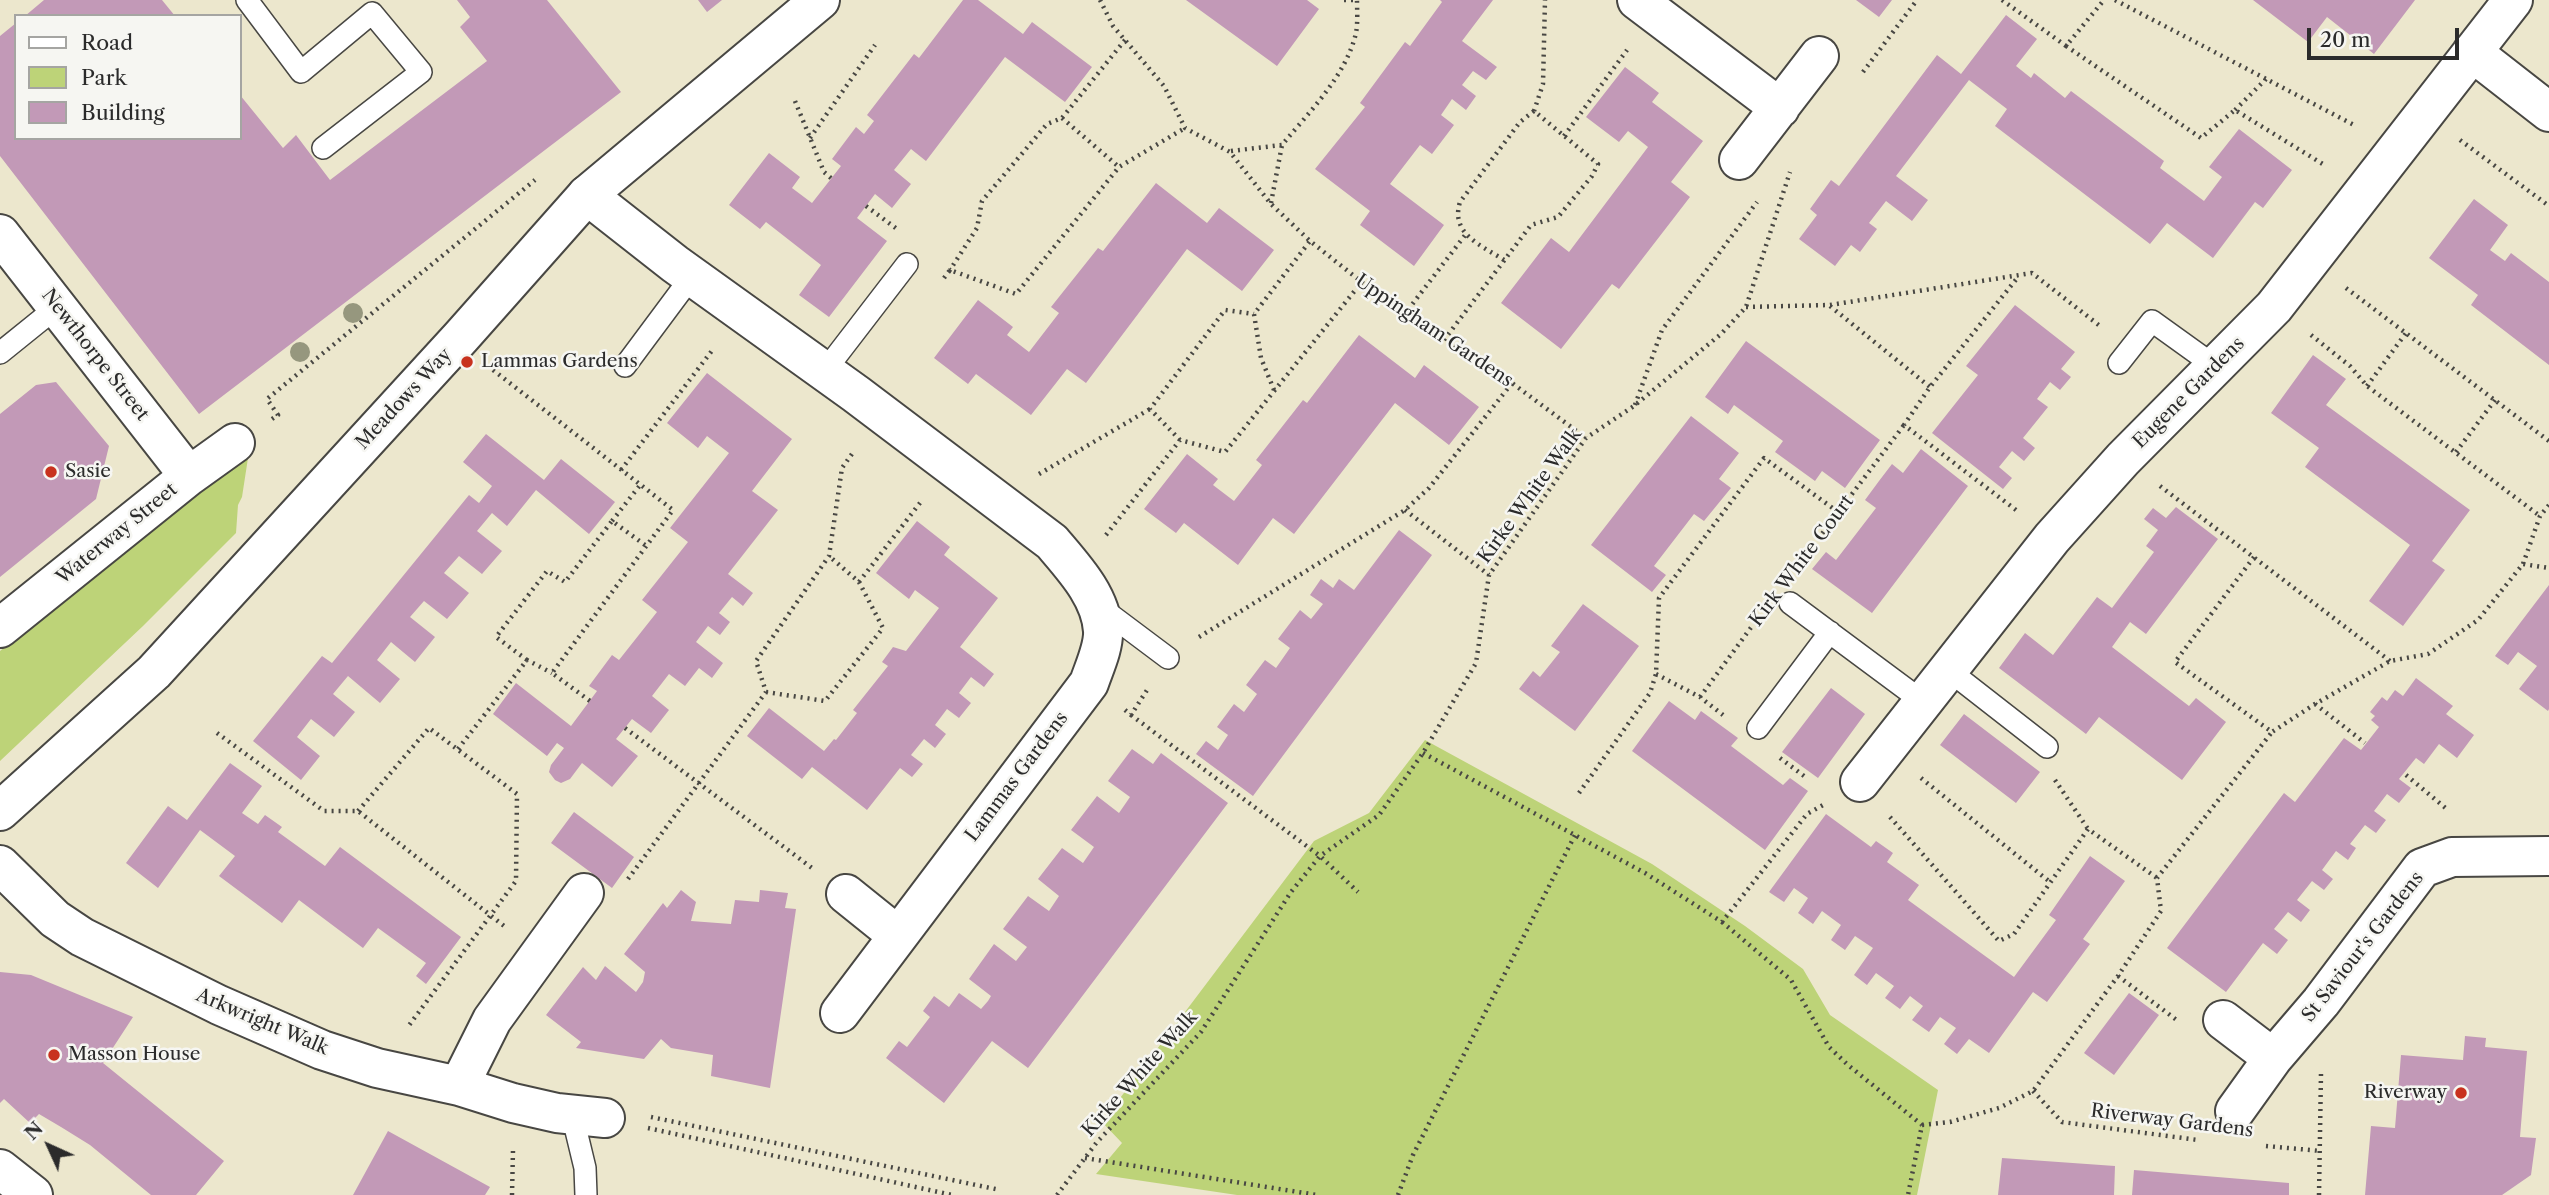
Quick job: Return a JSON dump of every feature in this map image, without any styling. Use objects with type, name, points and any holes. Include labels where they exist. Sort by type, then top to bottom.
[{"type":"street","name":"Meadows Way","points":[[0,811],[154,672],[461,337],[587,195],[820,0]]},
{"type":"street","name":"Eugene Gardens","points":[[1860,782],[2052,538],[2123,459],[2274,307],[2512,0]]},
{"type":"street","points":[[1646,7],[1780,107]]},
{"type":"street","points":[[2472,52],[2549,113]]},
{"type":"street","points":[[1739,160],[1819,56]]},
{"type":"street","name":"Lammas Gardens","points":[[587,195],[692,276],[1052,542],[1077,572],[1097,606],[1103,632],[1089,683],[840,1013]]},
{"type":"street","name":"Newthorpe Street","points":[[0,235],[190,476]]},
{"type":"street","name":"Waterway Street","points":[[0,628],[235,443]]},
{"type":"street","name":"St Saviour's Gardens","points":[[2235,1111],[2273,1058],[2321,1002],[2422,868],[2452,857],[2549,856]]},
{"type":"street","name":"Arkwright Walk","points":[[0,865],[55,919],[82,937],[219,1005],[322,1050],[377,1068],[582,1115]]},
{"type":"street","points":[[459,1087],[492,1020],[584,893]]},
{"type":"street","points":[[846,894],[897,935]]},
{"type":"street","points":[[2223,1020],[2273,1058]]},
{"type":"street","points":[[0,1170],[33,1195]]},
{"type":"lane","points":[[247,0],[302,72],[372,13],[421,72],[323,148]]},
{"type":"lane","points":[[824,372],[907,264]]},
{"type":"lane","points":[[625,366],[692,276]]},
{"type":"lane","points":[[0,353],[57,307]]},
{"type":"lane","points":[[2124,356],[2152,321],[2216,367]]},
{"type":"lane","name":"Kirk White Court","points":[[1790,603],[1922,701]]},
{"type":"lane","name":"Lammas Gardens","points":[[1097,606],[1168,658]]},
{"type":"lane","points":[[1758,728],[1830,632]]},
{"type":"lane","points":[[1947,669],[2047,747]]},
{"type":"lane","points":[[582,1115],[586,1195]]},
{"type":"path","points":[[950,270],[1016,294],[1119,167],[1185,128],[1164,86],[1113,26],[1100,0]]},
{"type":"path","points":[[1271,204],[1282,145],[1327,90],[1349,54],[1357,31],[1357,0],[1344,0]]},
{"type":"path","points":[[1504,260],[1466,234],[1456,215],[1460,202],[1520,122],[1534,111],[1543,84],[1545,0]]},
{"type":"path","points":[[1863,73],[1917,0]]},
{"type":"path","points":[[2002,0],[2201,138],[2235,110],[2266,79]]},
{"type":"path","points":[[2066,46],[2104,0]]},
{"type":"path","points":[[2115,0],[2398,148]]},
{"type":"path","points":[[1564,136],[1646,7]]},
{"type":"path","points":[[942,280],[977,228],[982,201],[1046,124],[1062,118],[1125,40]]},
{"type":"path","points":[[810,138],[875,45]]},
{"type":"path","points":[[795,101],[824,172],[832,179]]},
{"type":"path","points":[[2235,110],[2365,190]]},
{"type":"path","points":[[1444,340],[1531,225],[1558,217],[1592,176],[1598,164],[1534,111]]},
{"type":"path","points":[[2426,114],[2549,206]]},
{"type":"path","points":[[1062,118],[1119,167]]},
{"type":"path","name":"Uppingham Gardens","points":[[1185,128],[1230,152],[1271,204],[1361,283],[1404,315],[1512,383],[1586,438]]},
{"type":"path","points":[[1230,152],[1282,145]]},
{"type":"path","name":"Kirke White Walk","points":[[1057,1195],[1085,1158],[1201,1032],[1283,903],[1320,856],[1379,815],[1423,752],[1476,663],[1489,575],[1586,438],[1634,406],[1721,334],[1746,307],[1793,162]]},
{"type":"path","points":[[235,443],[278,415],[267,399],[545,172]]},
{"type":"path","points":[[1634,406],[1661,330],[1763,194]]},
{"type":"path","points":[[1404,315],[1466,234]]},
{"type":"path","points":[[1274,390],[1261,358],[1254,314],[1310,241]]},
{"type":"path","points":[[2311,261],[2549,442]]},
{"type":"path","points":[[1746,307],[1830,305],[2032,274],[2124,356]]},
{"type":"path","name":"Kirk White Court","points":[[1792,573],[1930,387],[2019,276]]},
{"type":"path","points":[[1150,409],[1180,440],[1225,452],[1361,283]]},
{"type":"path","points":[[1830,305],[1930,387]]},
{"type":"path","points":[[2274,307],[2350,366],[2367,386],[2540,516]]},
{"type":"path","points":[[997,501],[1150,409],[1225,310],[1254,314]]},
{"type":"path","points":[[621,470],[741,312]]},
{"type":"path","points":[[2367,386],[2406,333]]},
{"type":"path","points":[[461,337],[502,379],[673,510],[552,673]]},
{"type":"path","points":[[1131,715],[1168,658],[1210,629],[1405,510],[1429,488],[1512,383]]},
{"type":"path","points":[[2456,452],[2495,400]]},
{"type":"path","points":[[766,692],[756,661],[829,556],[842,468],[880,413]]},
{"type":"path","points":[[1904,425],[2052,538]]},
{"type":"path","points":[[1077,572],[1180,440]]},
{"type":"path","points":[[1579,793],[1650,694],[1656,674],[1659,598],[1763,458],[1838,512]]},
{"type":"path","points":[[2123,459],[2390,661]]},
{"type":"path","points":[[859,582],[949,465]]},
{"type":"path","points":[[590,701],[496,637],[547,572],[565,582],[641,484]]},
{"type":"path","points":[[1423,752],[1645,873],[1722,922],[1791,979],[1829,1047],[1922,1125],[1950,1122],[1999,1108],[2033,1091],[2118,976],[2161,911],[2157,878],[2272,732],[2390,661],[2428,654],[2478,620],[2523,564],[2540,516],[2549,505]]},
{"type":"path","points":[[1405,510],[1489,575]]},
{"type":"path","points":[[612,522],[645,545]]},
{"type":"path","points":[[766,692],[825,701],[883,628],[859,582],[829,556]]},
{"type":"path","points":[[2254,557],[2175,662],[2272,732]]},
{"type":"path","points":[[2523,564],[2549,568]]},
{"type":"path","name":"Kirk White Court","points":[[1700,697],[1762,614]]},
{"type":"path","points":[[458,749],[527,660]]},
{"type":"path","points":[[1089,683],[1320,856],[1358,892]]},
{"type":"path","points":[[584,893],[608,906],[766,692]]},
{"type":"path","points":[[2315,704],[2365,743]]},
{"type":"path","points":[[358,811],[429,728],[517,794],[516,881],[377,1068]]},
{"type":"path","points":[[625,728],[846,894]]},
{"type":"path","points":[[216,733],[324,811],[358,811],[539,954]]},
{"type":"path","points":[[2047,747],[2040,758],[2088,829],[2157,878]]},
{"type":"path","points":[[1885,749],[2050,882]]},
{"type":"path","points":[[1722,922],[1807,814],[1860,782],[1999,941],[2014,934],[2088,829]]},
{"type":"path","points":[[1398,1195],[1413,1154],[1575,835]]},
{"type":"path","points":[[2118,976],[2200,1038],[2223,1020]]},
{"type":"path","points":[[2319,1195],[2321,1002]]},
{"type":"path","name":"Riverway Gardens","points":[[2033,1091],[2062,1122],[2202,1140]]},
{"type":"path","points":[[582,1115],[611,1109],[1000,1190]]},
{"type":"path","points":[[582,1115],[952,1195]]},
{"type":"path","points":[[1908,1195],[1922,1125]]},
{"type":"path","name":"Riverway Gardens","points":[[2255,1145],[2321,1151]]},
{"type":"path","points":[[1085,1158],[1317,1195]]},
{"type":"green space","points":[[250,445],[242,497],[238,505],[236,533],[143,626],[0,761],[0,651]]},
{"type":"green space","points":[[1425,740],[1652,864],[1745,926],[1803,969],[1830,1015],[1938,1090],[1917,1195],[1237,1195],[1096,1174],[1122,1143],[1102,1122],[1314,841],[1369,813]]},
{"type":"building","points":[[44,0],[162,0],[173,14],[27,14]]},
{"type":"building","points":[[457,0],[547,0],[621,92],[199,414],[0,156],[0,36],[14,25],[14,140],[242,140],[242,97],[283,148],[296,135],[330,180],[487,61],[460,27],[470,17]]},
{"type":"building","points":[[698,0],[722,0],[707,12]]},
{"type":"building","points":[[963,0],[978,0],[1023,34],[1032,22],[1092,67],[1065,102],[1005,57],[926,161],[911,149],[894,170],[911,184],[892,208],[875,194],[857,218],[887,241],[829,317],[799,295],[821,265],[766,222],[760,229],[729,205],[769,153],[800,177],[792,188],[812,203],[841,166],[832,159],[856,127],[864,134],[874,121],[867,115],[914,54],[919,58]]},
{"type":"building","points":[[1186,0],[1307,0],[1319,9],[1277,66]]},
{"type":"building","points":[[1440,0],[1493,0],[1462,41],[1497,67],[1486,80],[1473,71],[1462,85],[1476,96],[1466,110],[1452,99],[1441,115],[1454,125],[1432,154],[1420,145],[1390,184],[1444,225],[1414,266],[1360,225],[1370,211],[1315,169],[1365,107],[1360,103],[1405,42],[1410,46],[1442,2]]},
{"type":"building","points":[[1856,0],[1892,0],[1879,17]]},
{"type":"building","points":[[2253,0],[2415,0],[2374,54],[2327,17],[2308,42]]},
{"type":"building","points":[[2006,15],[2037,39],[2016,66],[2031,78],[2034,73],[2065,98],[2071,91],[2164,161],[2160,168],[2204,201],[2222,177],[2209,167],[2239,129],[2292,170],[2263,208],[2255,202],[2213,258],[2167,223],[2150,244],[1995,126],[2007,109],[1969,80],[1896,176],[1928,200],[1912,221],[1886,201],[1869,223],[1877,229],[1860,252],[1851,245],[1835,266],[1799,239],[1817,215],[1810,209],[1831,180],[1839,186],[1937,55],[1961,74]]},
{"type":"building","points":[[1625,67],[1659,93],[1652,102],[1703,141],[1671,182],[1690,197],[1619,289],[1612,284],[1561,349],[1501,303],[1551,238],[1569,252],[1648,147],[1628,131],[1619,142],[1586,117]]},
{"type":"building","points":[[1156,183],[1207,223],[1219,208],[1274,250],[1242,291],[1187,249],[1086,383],[1067,369],[1031,415],[976,374],[968,384],[934,358],[978,300],[1013,327],[1007,335],[1029,352],[1059,313],[1051,307],[1098,248],[1103,251]]},
{"type":"building","points":[[2474,199],[2508,225],[2490,250],[2505,261],[2511,253],[2549,282],[2549,365],[2471,305],[2478,295],[2429,258]]},
{"type":"building","points":[[2015,305],[2075,352],[2061,369],[2071,377],[2060,390],[2050,382],[2037,399],[2048,407],[2023,438],[2035,448],[2024,461],[2012,451],[1999,467],[2012,478],[2003,489],[1932,433],[1978,375],[1966,366]]},
{"type":"building","points":[[1359,335],[1415,378],[1424,365],[1479,407],[1449,445],[1395,403],[1294,534],[1273,518],[1238,565],[1184,523],[1176,533],[1144,509],[1187,454],[1218,479],[1213,485],[1234,501],[1262,465],[1256,460],[1303,400],[1307,403]]},
{"type":"building","points":[[1746,341],[1880,440],[1845,488],[1822,471],[1815,481],[1775,452],[1783,441],[1734,405],[1728,414],[1705,397]]},
{"type":"building","points":[[2313,355],[2346,379],[2326,405],[2470,510],[2432,561],[2445,570],[2403,626],[2369,601],[2410,545],[2305,467],[2319,448],[2271,413]]},
{"type":"building","points":[[707,373],[792,439],[752,491],[778,510],[728,574],[753,593],[743,606],[732,597],[719,613],[730,622],[720,635],[708,626],[696,642],[723,663],[712,678],[699,668],[685,686],[669,674],[652,696],[669,710],[651,733],[632,719],[616,739],[638,756],[612,787],[582,763],[570,779],[561,783],[549,772],[564,748],[557,743],[547,756],[493,714],[516,683],[571,726],[597,691],[589,686],[612,655],[619,660],[657,612],[642,600],[688,542],[670,528],[729,453],[707,436],[698,448],[667,423]]},
{"type":"building","name":"Sasie","points":[[56,382],[109,446],[96,499],[0,577],[0,414],[36,385]]},
{"type":"building","points":[[1691,416],[1739,453],[1719,479],[1731,488],[1704,521],[1694,514],[1654,566],[1666,575],[1652,592],[1591,545]]},
{"type":"building","points":[[486,434],[544,480],[561,459],[615,502],[589,534],[536,490],[507,526],[492,513],[477,531],[502,551],[482,574],[459,556],[444,573],[469,593],[447,619],[424,601],[410,617],[435,637],[415,662],[391,642],[377,660],[400,679],[380,703],[348,676],[333,694],[355,712],[334,737],[311,719],[297,737],[320,756],[301,780],[253,741],[322,656],[332,663],[469,495],[479,503],[492,486],[463,462]]},
{"type":"building","points":[[1921,449],[1968,486],[1872,613],[1812,569],[1826,552],[1836,560],[1876,508],[1865,500],[1892,464],[1903,473]]},
{"type":"building","points":[[2176,507],[2218,539],[2146,634],[2130,622],[2112,647],[2189,706],[2196,698],[2226,722],[2182,780],[2099,717],[2086,734],[1999,668],[2025,633],[2053,655],[2097,597],[2112,608],[2154,552],[2146,546],[2158,530],[2144,519],[2153,508],[2166,518]]},
{"type":"building","points":[[917,521],[950,547],[944,555],[998,598],[960,647],[994,674],[984,687],[971,677],[959,693],[971,703],[959,718],[947,709],[935,725],[946,734],[935,748],[924,739],[911,755],[923,764],[912,777],[900,768],[867,810],[812,767],[802,779],[747,736],[769,708],[824,751],[836,740],[857,713],[853,710],[888,666],[882,662],[893,647],[906,651],[939,608],[915,590],[909,599],[876,573]]},
{"type":"building","points":[[1399,530],[1432,555],[1253,796],[1196,754],[1206,741],[1218,750],[1228,735],[1217,727],[1234,704],[1244,712],[1257,694],[1246,685],[1265,660],[1276,668],[1290,648],[1278,639],[1300,610],[1311,619],[1323,604],[1310,595],[1321,579],[1333,588],[1339,579],[1354,590]]},
{"type":"building","points":[[2549,585],[2548,711],[2519,689],[2537,666],[2518,652],[2508,665],[2495,656]]},
{"type":"building","points":[[1583,604],[1639,646],[1575,731],[1519,689],[1533,671],[1540,677],[1560,652],[1551,646]]},
{"type":"building","points":[[2416,678],[2453,706],[2446,714],[2474,735],[2457,758],[2439,744],[2424,764],[2416,758],[2399,779],[2411,788],[2399,803],[2387,794],[2374,811],[2386,820],[2376,833],[2365,825],[2350,844],[2356,848],[2348,860],[2336,851],[2322,870],[2333,879],[2324,890],[2312,881],[2297,900],[2310,910],[2301,922],[2288,912],[2274,929],[2288,940],[2277,954],[2263,943],[2226,992],[2167,948],[2284,793],[2295,802],[2344,738],[2361,750],[2379,727],[2371,720],[2375,716],[2370,712],[2382,697],[2387,701],[2395,690],[2403,696]]},
{"type":"building","points":[[1831,688],[1865,714],[1818,778],[1782,752]]},
{"type":"building","points":[[1669,701],[1695,720],[1701,711],[1738,738],[1731,746],[1783,785],[1790,778],[1808,791],[1765,850],[1632,751]]},
{"type":"building","points":[[1964,714],[2040,772],[2016,803],[1940,745]]},
{"type":"building","points":[[1132,749],[1153,764],[1161,753],[1228,803],[1028,1068],[992,1041],[944,1103],[886,1058],[899,1041],[907,1047],[930,1017],[923,1011],[934,996],[949,1007],[959,993],[981,1009],[988,1001],[991,996],[969,979],[994,944],[1016,961],[1027,947],[1003,929],[1028,896],[1049,911],[1059,896],[1038,879],[1062,848],[1083,863],[1094,847],[1071,830],[1097,796],[1119,813],[1130,797],[1108,781]]},
{"type":"building","points":[[230,763],[262,786],[242,813],[258,824],[265,815],[282,827],[278,832],[325,866],[340,847],[461,937],[426,984],[416,976],[426,963],[378,928],[363,948],[299,900],[282,923],[219,876],[235,856],[200,830],[158,888],[126,863],[168,806],[187,820]]},
{"type":"building","points":[[574,812],[634,857],[612,888],[551,843]]},
{"type":"building","points":[[1826,814],[1871,847],[1876,841],[1893,853],[1887,862],[1919,885],[1908,900],[2014,977],[2056,920],[2049,915],[2090,856],[2125,881],[2083,939],[2090,944],[2047,1002],[2033,992],[1989,1053],[1969,1039],[1957,1054],[1944,1044],[1956,1028],[1940,1017],[1929,1032],[1912,1020],[1923,1006],[1910,996],[1900,1009],[1885,998],[1894,986],[1876,973],[1867,985],[1854,975],[1873,948],[1855,936],[1845,950],[1831,940],[1841,925],[1822,911],[1813,924],[1798,913],[1808,898],[1794,888],[1784,902],[1769,892]]},
{"type":"building","points":[[681,890],[696,902],[691,921],[731,924],[735,900],[759,902],[760,890],[788,893],[785,908],[796,909],[770,1088],[711,1076],[713,1055],[671,1048],[661,1039],[644,1059],[576,1048],[581,1042],[546,1015],[583,967],[596,980],[605,966],[636,992],[643,982],[645,972],[624,954],[663,903],[667,908]]},
{"type":"building","points":[[0,972],[31,975],[133,1017],[103,1063],[224,1161],[196,1195],[151,1195],[90,1145],[61,1127],[39,1114],[30,1123],[4,1099],[0,1103]]},
{"type":"building","points":[[2129,993],[2159,1015],[2114,1075],[2084,1053]]},
{"type":"building","name":"Riverway","points":[[2465,1036],[2486,1038],[2485,1047],[2527,1051],[2520,1137],[2536,1138],[2531,1175],[2502,1195],[2365,1195],[2371,1126],[2395,1128],[2401,1055],[2463,1060]]},
{"type":"building","points":[[388,1131],[490,1187],[485,1195],[353,1195]]},
{"type":"building","points":[[2002,1158],[2115,1166],[2114,1195],[1998,1195]]},
{"type":"building","points":[[2134,1170],[2289,1183],[2289,1195],[2132,1195]]},
{"type":"place","name":"Lammas Gardens","points":[[467,362]]},
{"type":"place","name":"Sasie","points":[[51,472]]},
{"type":"place","name":"Masson House","points":[[54,1055]]},
{"type":"place","name":"Riverway","points":[[2461,1093]]}]
